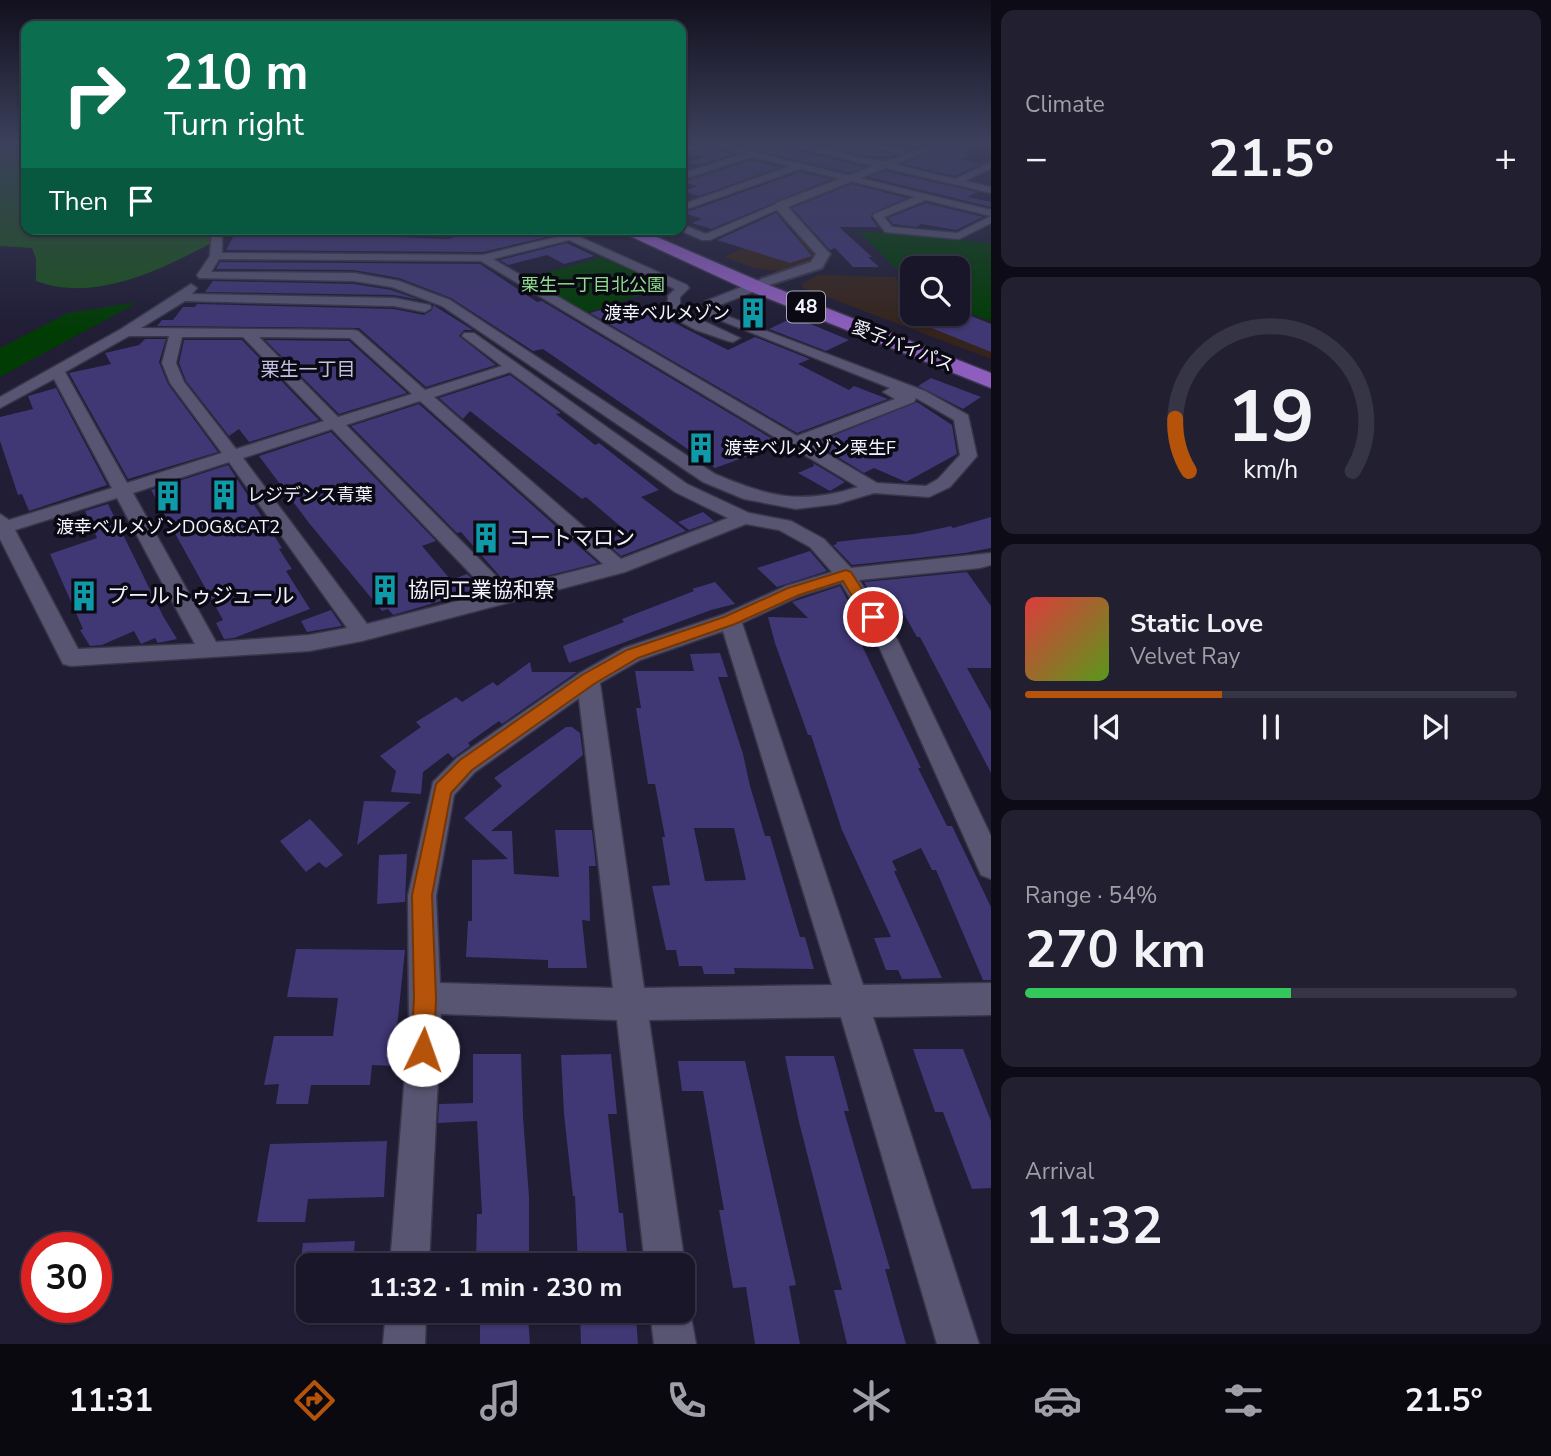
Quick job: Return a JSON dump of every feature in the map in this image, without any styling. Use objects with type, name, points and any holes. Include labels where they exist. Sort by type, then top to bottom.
[{"type":"highway","name":"愛子バイパス","points":[[638,235],[991,381]]},
{"type":"highway","name":"愛子バイパス","points":[[656,235],[760,284],[991,370]]},
{"type":"street","points":[[686,229],[706,237],[778,207]]},
{"type":"street","points":[[202,275],[354,276],[395,284],[446,303],[709,478],[750,495],[796,504],[837,499],[873,488],[929,492],[944,483],[970,456],[961,418],[911,390],[713,315],[710,304],[817,265],[823,254],[781,207]]},
{"type":"street","points":[[900,207],[878,216],[889,230],[959,236],[991,219]]},
{"type":"street","points":[[965,207],[991,213]]},
{"type":"street","points":[[0,403],[182,298],[216,256],[217,235]]},
{"type":"street","points":[[566,235],[683,288],[674,296],[673,312],[701,327],[909,399],[797,442]]},
{"type":"street","points":[[216,256],[483,258],[570,237]]},
{"type":"street","points":[[288,257],[295,246]]},
{"type":"street","points":[[483,258],[873,488]]},
{"type":"street","points":[[182,298],[394,302],[418,305],[438,314],[681,488],[744,518],[784,525],[817,543],[846,575],[886,639],[991,866]]},
{"type":"street","points":[[126,332],[353,334],[618,567]]},
{"type":"street","points":[[176,334],[169,363],[177,383],[362,633]]},
{"type":"street","points":[[248,334],[505,598]]},
{"type":"street","points":[[513,367],[122,490],[1,524],[71,658],[309,643],[362,633],[618,567],[744,518]]},
{"type":"street","points":[[57,371],[210,651]]},
{"type":"street","points":[[410,1253],[425,998],[422,895],[442,790],[466,765],[588,680],[632,654],[730,621],[793,591],[846,575],[987,566]]},
{"type":"street","points":[[730,621],[852,999],[958,1344]]},
{"type":"street","points":[[588,680],[662,1253]]},
{"type":"street","points":[[425,998],[631,1004],[991,999]]},
{"type":"street","points":[[404,1344],[405,1323]]},
{"type":"street","points":[[672,1323],[675,1344]]},
{"type":"shaded area","points":[[801,235],[815,253],[807,262],[782,272],[754,268],[724,257],[770,236]]},
{"type":"shaded area","points":[[819,275],[895,277],[900,281],[900,325],[803,288],[801,284]]},
{"type":"shaded area","points":[[970,316],[991,323],[991,359],[904,326],[970,326]]},
{"type":"green space","points":[[0,207],[21,207],[21,235],[219,235],[221,238],[178,260],[131,279],[83,288],[59,287],[36,281],[36,259],[32,248],[0,246]]},
{"type":"green space","points":[[859,232],[991,243],[991,321],[970,314],[970,256],[900,256],[900,272]]},
{"type":"green space","name":"栗生一丁目北公園","points":[[603,257],[667,286],[586,313],[518,274],[536,275]]},
{"type":"green space","points":[[138,302],[0,377],[0,348],[68,313]]},
{"type":"building","points":[[702,207],[764,207],[711,229],[692,223],[702,219],[686,212]]},
{"type":"building","points":[[887,207],[872,213],[871,218],[878,227],[839,227],[872,257],[868,257],[879,267],[853,267],[835,248],[830,250],[792,208]]},
{"type":"building","points":[[917,207],[941,207],[983,217],[956,230],[921,224],[917,227],[893,224],[888,218]]},
{"type":"building","points":[[776,213],[812,256],[790,263],[717,240]]},
{"type":"building","points":[[234,235],[448,239],[462,235],[551,236],[483,252],[226,250]]},
{"type":"building","points":[[567,243],[594,256],[564,264],[547,255],[508,265],[500,260]]},
{"type":"building","points":[[220,262],[480,264],[537,302],[542,301],[781,444],[715,468],[543,349],[533,351],[451,298],[399,278],[354,270],[216,269]]},
{"type":"building","points":[[213,281],[354,284],[391,290],[420,300],[394,295],[205,292]]},
{"type":"building","points":[[631,301],[728,350],[755,337],[810,359],[798,364],[849,390],[854,386],[888,399],[797,433],[590,313]]},
{"type":"building","points":[[197,304],[394,309],[424,315],[432,310],[433,305],[473,330],[464,330],[459,336],[496,365],[426,387],[359,328],[157,326],[162,320],[173,320],[183,307],[195,307]]},
{"type":"building","points":[[970,316],[991,324],[991,352],[927,326],[970,326]]},
{"type":"building","points":[[794,317],[849,340],[826,351],[769,329]]},
{"type":"building","points":[[145,339],[166,339],[159,362],[168,384],[218,452],[128,479],[69,373],[111,364],[105,353],[139,345]]},
{"type":"building","points":[[184,340],[242,340],[319,420],[249,442],[239,429],[229,436],[186,381],[179,363]]},
{"type":"building","points":[[265,340],[349,341],[407,393],[339,414]]},
{"type":"building","points":[[510,375],[561,413],[556,414],[595,445],[599,443],[659,490],[641,497],[686,531],[621,556],[604,541],[627,532],[586,497],[582,499],[470,411],[463,419],[439,398]]},
{"type":"building","points":[[931,378],[981,397],[963,409],[918,386]]},
{"type":"building","points":[[56,388],[107,485],[29,511],[22,494],[18,495],[0,441],[0,417],[33,409],[28,396]]},
{"type":"building","points":[[917,402],[952,425],[957,454],[906,482],[874,468],[864,473],[815,443]]},
{"type":"building","points":[[419,404],[598,563],[514,584],[509,579],[504,581],[461,532],[457,533],[351,426]]},
{"type":"building","points":[[331,432],[436,541],[422,546],[451,580],[467,574],[482,589],[393,615],[388,609],[382,611],[309,523],[259,456]]},
{"type":"building","points":[[813,463],[845,482],[830,491],[798,473],[814,466]]},
{"type":"building","points":[[228,465],[282,548],[279,549],[292,569],[286,571],[310,609],[234,638],[224,639],[216,623],[223,620],[151,490]]},
{"type":"building","points":[[108,504],[177,639],[158,643],[155,638],[141,644],[134,631],[102,645],[90,646],[80,630],[83,629],[50,554],[97,538],[85,511]]},
{"type":"building","points":[[703,512],[714,521],[689,530],[678,522]]},
{"type":"building","points":[[991,517],[991,548],[965,553],[852,565],[833,545],[837,544],[836,542],[915,534],[951,526],[953,528]]},
{"type":"building","points":[[810,551],[827,571],[777,587],[757,568]]},
{"type":"building","points":[[967,572],[991,606],[991,668],[967,668],[991,711],[991,773],[920,637],[917,637],[901,609],[881,610],[864,582]]},
{"type":"building","points":[[715,582],[735,604],[711,610],[569,663],[563,646],[694,591],[692,589]]},
{"type":"building","points":[[840,586],[862,627],[853,627],[921,768],[918,768],[947,826],[952,826],[991,907],[991,980],[983,980],[936,870],[932,870],[921,848],[892,861],[942,978],[902,979],[898,970],[886,970],[874,938],[891,937],[842,830],[768,617],[808,618],[792,602]]},
{"type":"building","points":[[331,610],[342,626],[307,632],[301,621]]},
{"type":"building","points":[[720,653],[728,677],[718,677],[743,754],[750,786],[765,836],[770,836],[800,937],[805,937],[814,969],[734,968],[735,974],[704,974],[702,966],[679,966],[676,950],[666,950],[652,886],[670,885],[662,837],[665,837],[655,784],[648,784],[636,708],[641,708],[635,671],[694,671],[690,654]],"holes":[[[694,828],[734,828],[746,880],[705,881]]]},
{"type":"building","points":[[530,662],[532,672],[577,672],[502,724],[499,721],[468,743],[470,746],[453,758],[448,753],[423,772],[421,794],[391,792],[396,771],[380,756],[421,727],[416,722],[456,697],[462,702],[493,682],[497,686]]},
{"type":"building","points":[[566,727],[572,727],[580,733],[583,755],[491,831],[512,831],[514,874],[559,877],[555,830],[592,830],[596,866],[589,866],[590,921],[582,920],[587,968],[548,968],[548,960],[466,957],[468,921],[472,921],[472,860],[508,859],[464,818],[502,786],[494,778]]},
{"type":"building","points":[[364,801],[411,802],[357,845]]},
{"type":"building","points":[[310,819],[343,855],[326,868],[319,862],[306,872],[280,841]]},
{"type":"building","points":[[407,854],[405,902],[377,904],[379,855]]},
{"type":"building","points":[[296,949],[405,950],[393,1066],[372,1065],[370,1085],[311,1085],[308,1104],[276,1104],[279,1084],[264,1085],[274,1036],[333,1036],[338,998],[287,997]]},
{"type":"building","points":[[913,1049],[963,1049],[991,1121],[991,1188],[972,1189],[943,1112],[935,1112]]},
{"type":"building","points":[[473,1054],[521,1054],[529,1197],[529,1253],[476,1253],[477,1214],[482,1214],[477,1121],[438,1123],[439,1104],[473,1103]]},
{"type":"building","points":[[611,1054],[617,1114],[608,1114],[619,1213],[623,1213],[627,1253],[577,1253],[575,1196],[564,1114],[561,1055]]},
{"type":"building","points":[[785,1056],[834,1056],[849,1111],[844,1111],[890,1269],[885,1269],[906,1344],[847,1344],[834,1290],[842,1290]]},
{"type":"building","points":[[678,1061],[745,1061],[796,1285],[789,1286],[800,1344],[755,1344],[746,1287],[733,1288],[719,1210],[724,1210],[703,1091],[682,1091]]},
{"type":"building","points":[[387,1141],[384,1197],[308,1199],[305,1222],[257,1222],[270,1144]]},
{"type":"building","points":[[355,1241],[354,1253],[302,1253],[303,1243]]},
{"type":"building","points":[[480,1323],[528,1323],[530,1344],[480,1344]]},
{"type":"building","points":[[580,1323],[636,1323],[638,1344],[581,1344]]},
{"type":"place","name":"渡幸ベルメゾン","points":[[753,313]]},
{"type":"place","name":"渡幸ベルメゾン栗生F","points":[[701,448]]},
{"type":"place","name":"レジデンス青葉","points":[[224,495]]},
{"type":"place","name":"渡幸ベルメゾンDOG&CAT2","points":[[168,496]]},
{"type":"place","name":"コートマロン","points":[[486,538]]},
{"type":"place","name":"協同工業協和寮","points":[[385,590]]},
{"type":"place","name":"プールトゥジュール","points":[[84,596]]},
{"type":"district","name":"栗生一丁目","points":[[308,370]]},
{"type":"route","points":[[423,1050],[425,998],[422,895],[442,790],[466,765],[588,680],[632,654],[730,621],[793,591],[846,575],[873,617]]}]
